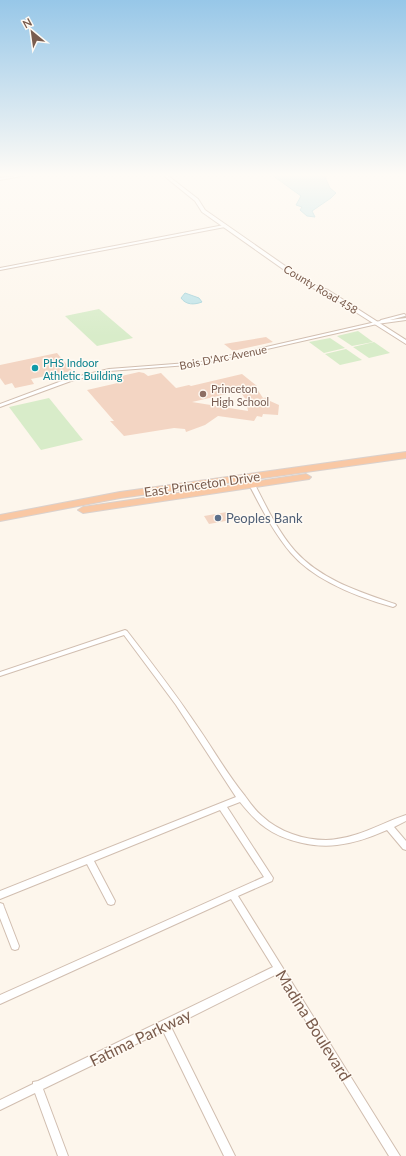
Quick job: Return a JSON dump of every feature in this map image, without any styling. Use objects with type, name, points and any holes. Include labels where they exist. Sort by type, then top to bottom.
[{"type":"highway","name":"East Princeton Drive","points":[[250,481],[406,455]]},
{"type":"highway","name":"East Princeton Drive","points":[[0,518],[250,481],[406,463]]},
{"type":"highway","name":"East Princeton Drive","points":[[0,525],[122,499]]},
{"type":"street","points":[[0,268],[208,229]]},
{"type":"street","name":"County Road 458","points":[[228,229],[309,285],[326,291],[406,342]]},
{"type":"street","points":[[377,323],[385,319],[406,315]]},
{"type":"street","points":[[377,323],[406,319]]},
{"type":"street","name":"Bois D'Arc Avenue","points":[[0,406],[69,380],[114,369],[179,366],[201,363],[377,323]]},
{"type":"street","points":[[250,481],[285,542],[309,566],[342,586],[393,605]]},
{"type":"street","points":[[0,674],[125,632],[165,684],[242,798],[257,816],[270,827],[289,836],[307,840],[325,843],[342,842],[363,836],[406,818]]},
{"type":"street","points":[[0,895],[242,798]]},
{"type":"street","points":[[0,1000],[269,878],[222,806]]},
{"type":"street","points":[[388,825],[406,848]]},
{"type":"street","points":[[89,859],[111,901]]},
{"type":"street","name":"Madina Boulevard","points":[[233,894],[395,1156]]},
{"type":"street","points":[[0,908],[15,946]]},
{"type":"street","name":"Fatima Parkway","points":[[0,1104],[279,969]]},
{"type":"street","points":[[164,1025],[230,1156]]},
{"type":"street","points":[[37,1086],[63,1156]]},
{"type":"green space","points":[[99,309],[133,338],[97,346],[65,316]]},
{"type":"green space","points":[[358,331],[373,342],[352,346],[337,336]]},
{"type":"green space","points":[[330,338],[345,348],[324,353],[309,342]]},
{"type":"green space","points":[[374,342],[390,353],[369,358],[353,347]]},
{"type":"green space","points":[[346,349],[362,360],[340,365],[325,354]]},
{"type":"green space","points":[[49,398],[83,440],[41,450],[9,407]]},
{"type":"water","points":[[185,293],[199,298],[202,302],[193,304],[185,302],[181,298]]},
{"type":"building","points":[[266,337],[273,342],[233,351],[224,344]]},
{"type":"building","name":"PHS Indoor Athletic Building","points":[[57,353],[72,371],[31,379],[34,384],[15,388],[12,383],[5,385],[0,378],[0,365]]},
{"type":"building","name":"Princeton High School","points":[[139,372],[148,376],[161,373],[176,388],[242,374],[257,386],[255,386],[263,398],[269,397],[270,401],[279,405],[278,415],[263,414],[262,417],[257,416],[254,421],[218,416],[205,425],[186,432],[185,429],[174,428],[124,436],[110,421],[114,421],[87,390],[122,382],[117,377]],"holes":[[[240,391],[246,400],[248,411],[192,402]]]},
{"type":"building","name":"Peoples Bank","points":[[227,512],[231,520],[209,524],[204,516]]},
{"type":"place","name":"PHS Indoor Athletic Building","points":[[35,368]]},
{"type":"place","name":"Princeton High School","points":[[203,394]]},
{"type":"place","name":"Peoples Bank","points":[[218,518]]}]
